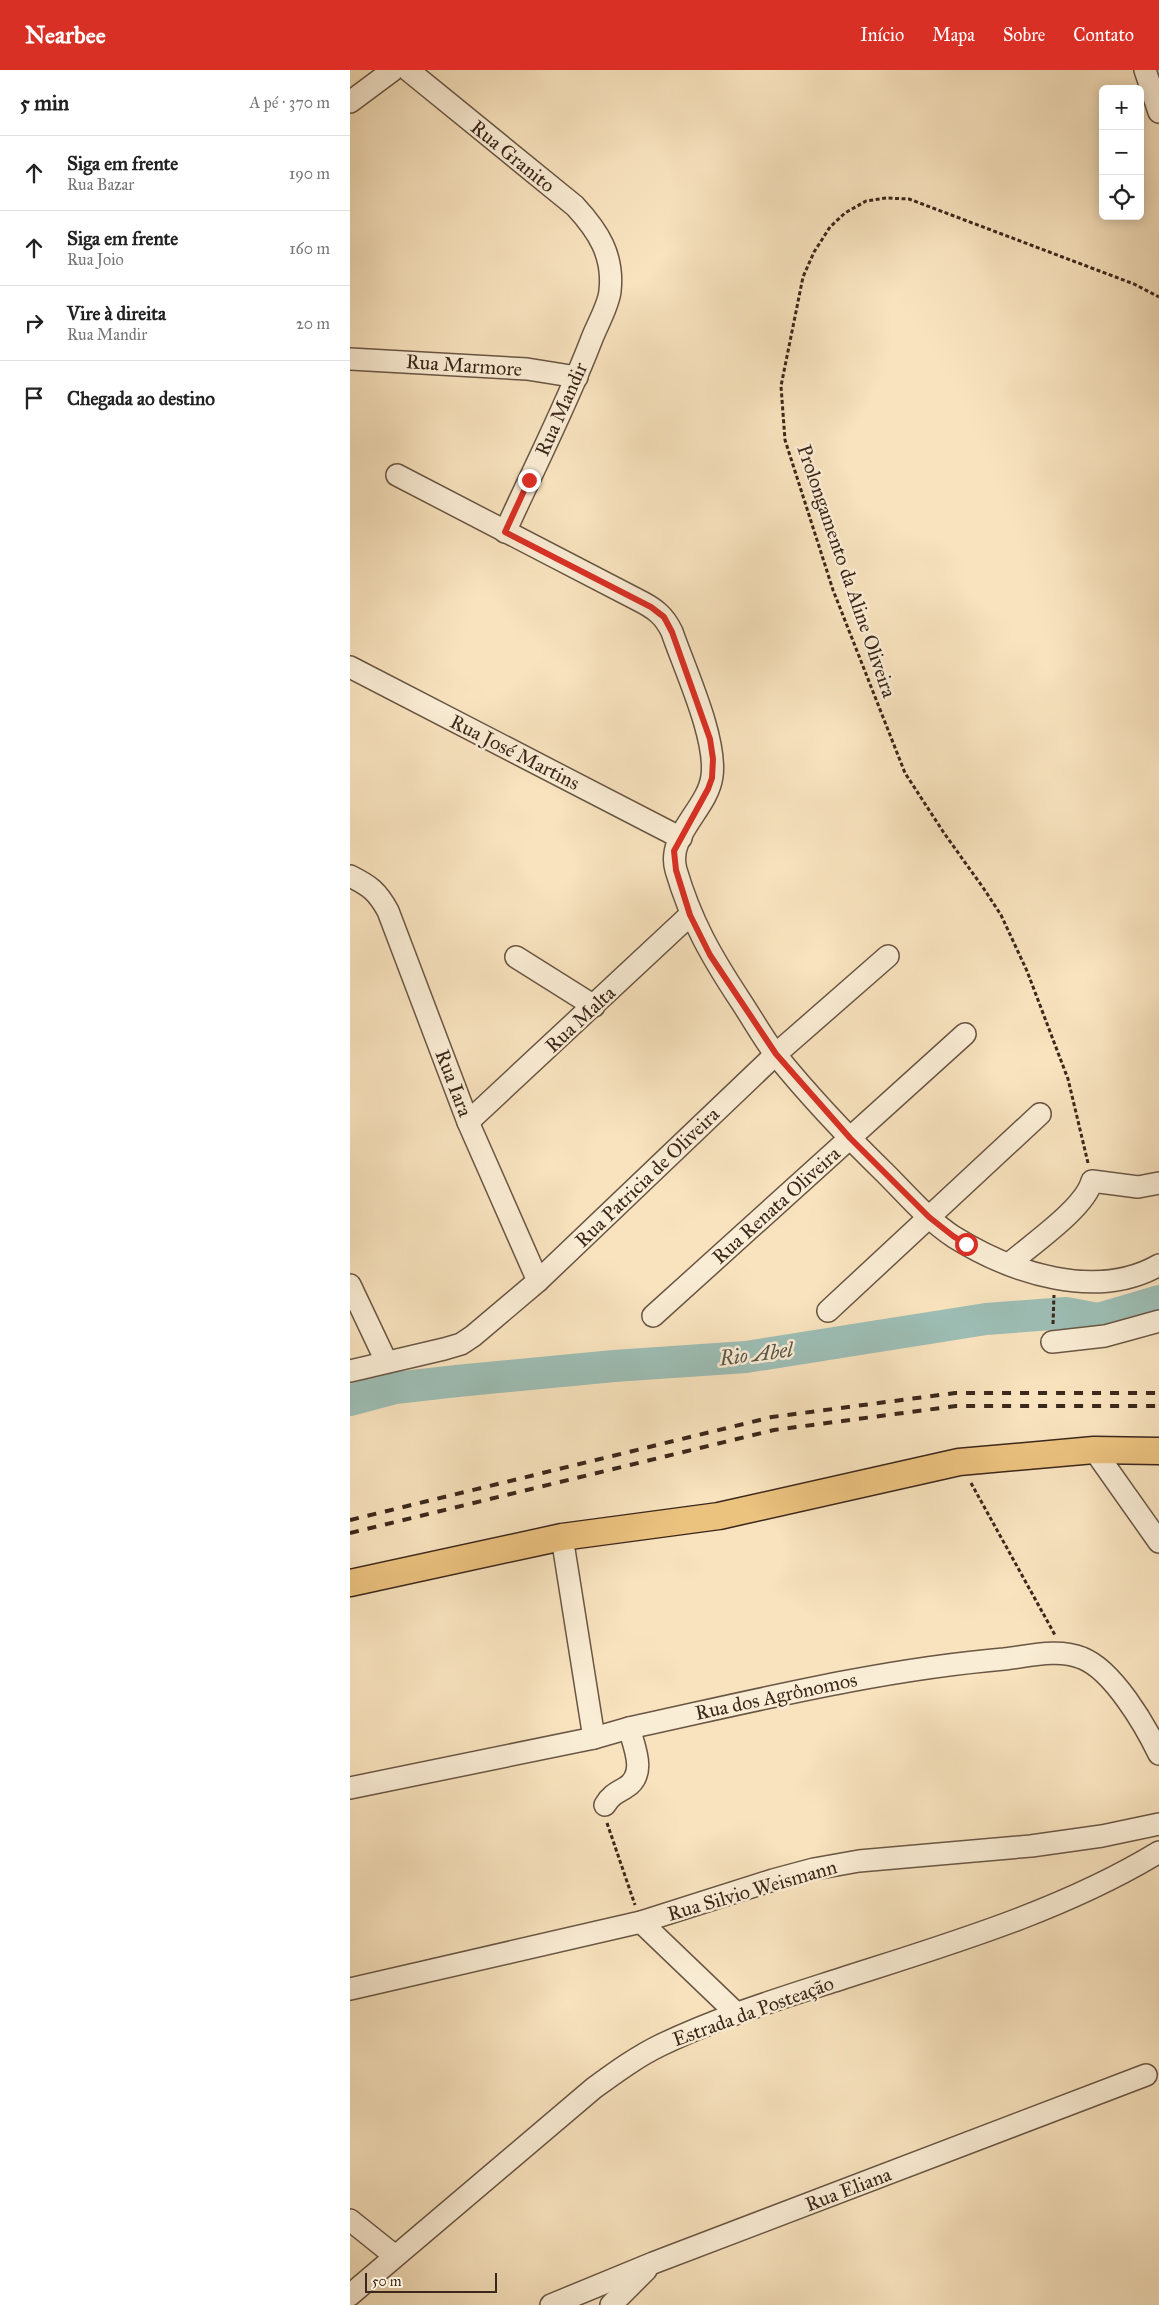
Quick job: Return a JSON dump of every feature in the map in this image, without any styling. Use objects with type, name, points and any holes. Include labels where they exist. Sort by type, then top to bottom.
[{"type":"main road","points":[[350,1583],[562,1537],[719,1516],[959,1462],[1094,1450],[1159,1451]]},
{"type":"street","points":[[350,102],[393,70]]},
{"type":"street","name":"Rua Granito","points":[[408,70],[575,206],[593,226],[603,242],[606,253]]},
{"type":"street","points":[[1145,70],[1159,87]]},
{"type":"street","points":[[1145,70],[1159,112]]},
{"type":"street","name":"Rua Mandir","points":[[505,532],[577,377],[610,292],[606,253]]},
{"type":"street","name":"Rua Marmore","points":[[350,359],[518,368],[577,377]]},
{"type":"street","points":[[397,475],[651,607],[658,611],[668,624],[710,739],[713,759],[712,778],[708,789],[674,851],[674,861],[690,915],[710,955],[776,1054],[850,1138],[929,1217],[953,1236],[980,1251],[1010,1264],[1043,1275],[1102,1282],[1124,1280],[1159,1265]]},
{"type":"street","name":"Rua José Martins","points":[[350,667],[680,838]]},
{"type":"street","name":"Rua Iara","points":[[350,876],[370,886],[380,897],[388,912],[468,1122],[538,1281]]},
{"type":"street","name":"Rua Malta","points":[[468,1122],[690,915]]},
{"type":"street","points":[[516,956],[594,1006]]},
{"type":"street","name":"Rua Patricia de Oliveira","points":[[350,1371],[461,1344],[538,1281],[776,1054],[888,956]]},
{"type":"street","name":"Rua Renata Oliveira","points":[[653,1316],[965,1034]]},
{"type":"street","points":[[828,1310],[1040,1114]]},
{"type":"street","points":[[1010,1264],[1079,1204],[1089,1191],[1092,1181],[1138,1186],[1159,1183]]},
{"type":"street","points":[[350,1285],[386,1362]]},
{"type":"street","points":[[1052,1336],[1105,1336],[1159,1321]]},
{"type":"street","points":[[1094,1450],[1159,1542]]},
{"type":"street","points":[[562,1537],[594,1738]]},
{"type":"street","name":"Rua dos Agrônomos","points":[[350,1788],[594,1738],[629,1728],[850,1680],[954,1663],[1065,1653],[1084,1658],[1109,1679],[1138,1715],[1159,1754]]},
{"type":"street","points":[[604,1805],[609,1797],[633,1783],[637,1776],[637,1757],[629,1728]]},
{"type":"street","name":"Rua Silvio Weismann","points":[[350,1989],[641,1922],[814,1869],[869,1860],[1031,1846],[1102,1836],[1159,1824]]},
{"type":"street","name":"Estrada da Posteação","points":[[350,2295],[602,2082],[660,2045],[736,2013],[997,1926],[1113,1879],[1159,1852]]},
{"type":"street","points":[[641,1922],[736,2013]]},
{"type":"street","name":"Rua Eliana","points":[[551,2305],[654,2263],[1146,2075]]},
{"type":"street","points":[[350,2220],[395,2256]]},
{"type":"street","points":[[611,2305],[654,2263]]},
{"type":"path","name":"Prolongamento da Aline Oliveira","points":[[1092,1181],[1068,1079],[1027,971],[1001,915],[984,888],[944,834],[905,773],[833,590],[785,440],[781,386],[803,278],[814,252],[830,227],[845,213],[866,202],[886,198],[909,199],[1134,284],[1159,298]]},
{"type":"path","points":[[1052,1336],[1054,1300]]},
{"type":"path","points":[[959,1462],[1065,1653]]},
{"type":"path","points":[[604,1805],[604,1816],[641,1922]]},
{"type":"waterway","name":"Rio Abel","points":[[350,1400],[395,1388],[457,1381],[614,1366],[746,1357],[986,1319],[1066,1313],[1098,1319],[1159,1301]]},
{"type":"railway","points":[[350,1520],[772,1417],[955,1393],[1159,1393]]},
{"type":"railway","points":[[350,1533],[774,1430],[956,1406],[1159,1406]]},
{"type":"route","points":[[529,480],[505,532],[658,611],[664,617],[672,632],[710,739],[713,759],[712,778],[708,789],[674,851],[676,870],[690,915],[710,955],[776,1054],[850,1138],[929,1217],[966,1244]]}]
